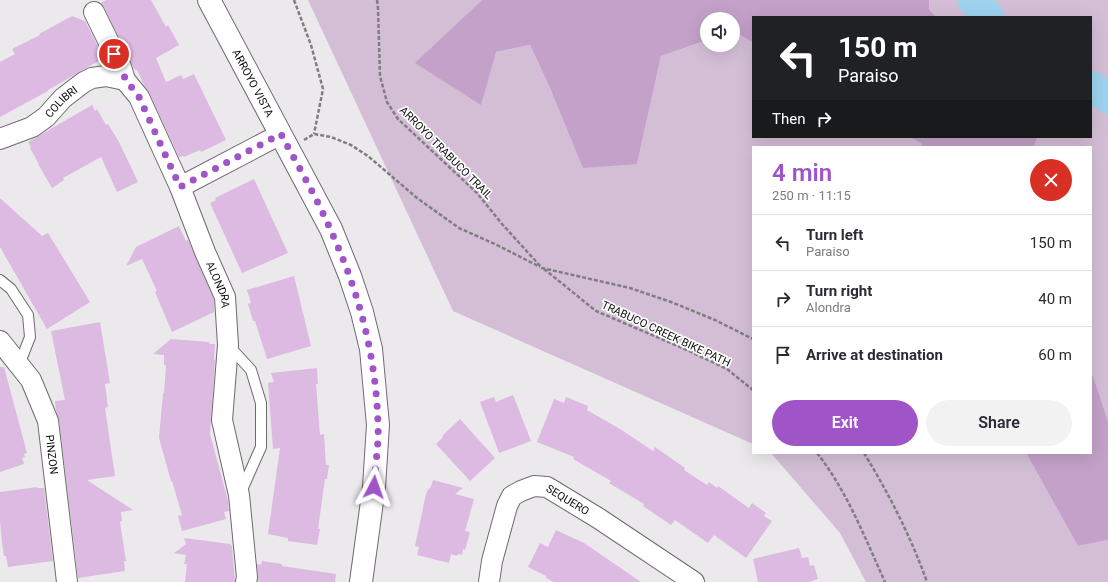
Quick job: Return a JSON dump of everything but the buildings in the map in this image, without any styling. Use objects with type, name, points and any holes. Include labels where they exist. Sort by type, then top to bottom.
[{"type":"street","name":"ARROYO VISTA","points":[[208,0],[331,229],[350,276],[362,312],[370,349],[378,425],[374,487],[361,582]]},
{"type":"street","name":"ALONDRA","points":[[94,12],[126,80],[139,97],[180,187],[225,297],[228,345],[222,420],[239,495],[247,576],[246,582]]},
{"type":"street","name":"COLIBRI","points":[[0,138],[32,127],[46,117],[63,98],[88,80],[106,76],[126,80]]},
{"type":"street","points":[[180,187],[285,141]]},
{"type":"street","name":"PINZON","points":[[0,341],[31,380],[48,421],[67,582]]},
{"type":"street","name":"SEQUERO","points":[[489,582],[492,561],[507,506],[512,496],[534,486],[547,487],[598,518],[694,582]]},
{"type":"lane","points":[[0,280],[11,289],[28,315],[30,337],[19,365]]},
{"type":"lane","points":[[228,345],[251,370],[261,403],[261,447],[239,495]]},
{"type":"path","points":[[285,141],[314,134],[323,89],[311,45],[294,0]]},
{"type":"path","name":"ARROYO TRABUCO TRAIL","points":[[377,0],[380,76],[387,102],[398,119],[478,193],[502,224],[542,268]]},
{"type":"path","name":"TRABUCO CREEK BIKE PATH","points":[[314,134],[331,137],[351,144],[368,156],[417,198],[459,228],[542,268],[596,311],[688,350],[727,369],[752,389]]},
{"type":"path","points":[[542,268],[630,288],[671,302],[715,320],[752,338]]},
{"type":"path","points":[[818,454],[836,480],[856,518],[884,582]]},
{"type":"path","points":[[865,454],[878,476],[902,523],[927,582]]},
{"type":"shaded area","points":[[308,0],[482,0],[416,63],[496,52],[530,45],[551,90],[637,164],[661,56],[700,42],[700,52],[740,52],[740,34],[752,41],[752,138],[912,138],[922,144],[921,146],[752,146],[752,444],[453,311]]},
{"type":"shaded area","points":[[482,0],[929,0],[929,9],[935,16],[752,16],[752,41],[740,35],[740,12],[700,12],[700,42],[661,56],[637,164],[583,168],[551,90],[530,45],[496,52],[481,105],[415,63]]},
{"type":"shaded area","points":[[929,0],[1108,0],[1108,421],[1092,374],[1092,146],[1034,146],[1037,138],[1092,138],[1092,16],[935,16],[929,9]]},
{"type":"shaded area","points":[[912,138],[1037,138],[1034,146],[921,146],[922,144]]},
{"type":"shaded area","points":[[1092,374],[1108,421],[1108,540],[1078,546],[1027,454],[1092,454]]},
{"type":"shaded area","points":[[772,454],[1027,454],[1078,546],[1108,540],[1108,582],[866,582],[840,533]]},
{"type":"waterway","points":[[973,0],[988,16]]},
{"type":"waterway","points":[[1092,87],[1108,98]]},
{"type":"route","points":[[114,54],[126,80],[139,97],[180,187],[281,134],[331,229],[350,276],[362,312],[370,349],[376,390],[378,425],[374,487]]}]
